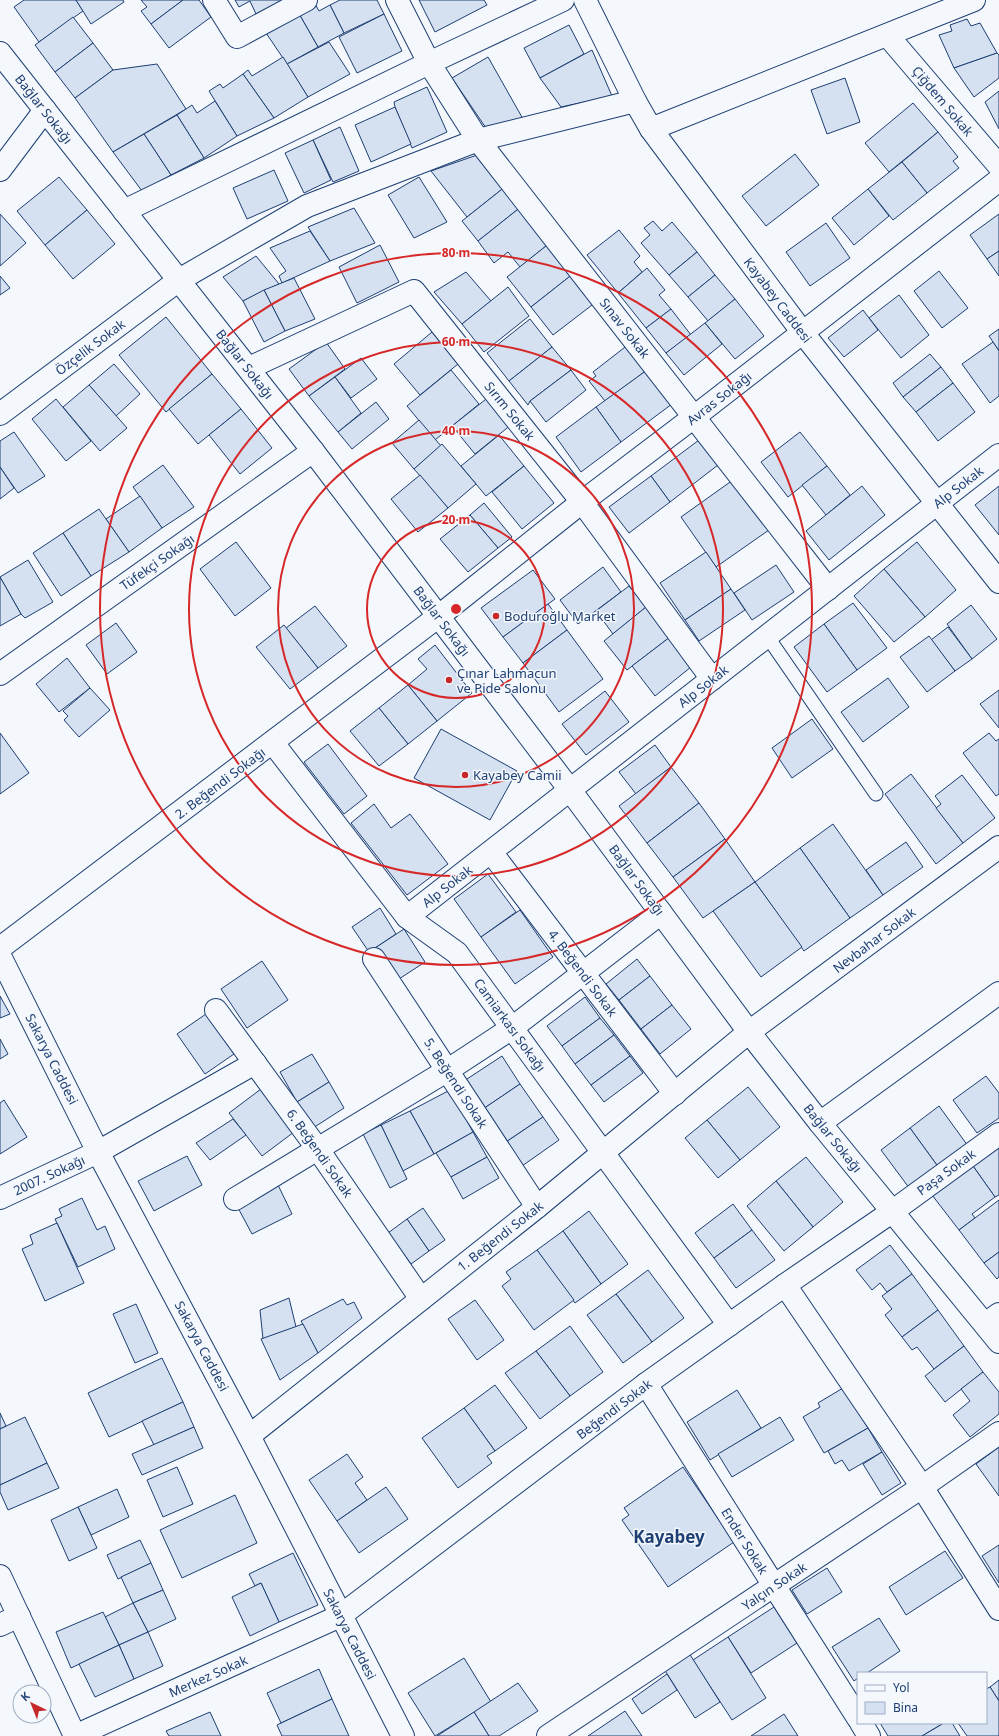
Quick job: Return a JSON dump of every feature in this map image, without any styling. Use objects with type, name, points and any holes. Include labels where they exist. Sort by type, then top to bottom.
[{"type":"street","points":[[214,0],[238,37],[306,0]]},
{"type":"street","name":"Sınav Sokak","points":[[396,0],[429,63],[478,140],[828,589]]},
{"type":"street","points":[[124,211],[429,63],[563,0]]},
{"type":"street","name":"Kayabey Caddesi","points":[[585,0],[635,101],[651,128],[803,333],[936,504],[999,582]]},
{"type":"street","points":[[651,128],[888,36],[974,0]]},
{"type":"street","name":"Çiğdem Sokak","points":[[888,36],[999,166]]},
{"type":"street","name":"Bağlar Sokağı","points":[[0,53],[314,451],[570,790],[749,1032],[820,1123],[893,1211],[992,1319],[999,1342]]},
{"type":"street","name":"Özçelik Sokak","points":[[0,414],[179,280],[307,206],[478,140],[635,101]]},
{"type":"street","points":[[0,170],[45,110]]},
{"type":"street","name":"Avras Sokağı","points":[[439,616],[582,502],[803,333],[999,180]]},
{"type":"street","name":"Sırım Sokak","points":[[249,368],[414,291],[582,502],[712,680]]},
{"type":"street","name":"Tüfekçi Sokağı","points":[[0,674],[314,451]]},
{"type":"street","name":"Alp Sokak","points":[[407,917],[999,455]]},
{"type":"street","name":"2. Beğendi Sokağı","points":[[0,948],[439,616]]},
{"type":"street","name":"Camiarkası Sokağı","points":[[273,743],[407,917],[457,953],[729,1325]]},
{"type":"street","name":"Nevbahar Sokak","points":[[749,1032],[999,847]]},
{"type":"street","name":"4. Beğendi Sokak","points":[[491,852],[675,1094]]},
{"type":"street","points":[[235,1199],[448,1070],[512,1028],[661,913]]},
{"type":"street","name":"Sakarya Caddesi","points":[[0,956],[98,1152],[249,1436],[340,1616],[403,1736]]},
{"type":"street","name":"5. Beğendi Sokak","points":[[374,959],[537,1207]]},
{"type":"street","points":[[820,1123],[999,993]]},
{"type":"street","name":"6. Beğendi Sokak","points":[[216,1010],[317,1148],[421,1299]]},
{"type":"street","name":"1. Beğendi Sokak","points":[[249,1436],[537,1207],[749,1032]]},
{"type":"street","name":"2007. Sokağı","points":[[0,1198],[98,1152],[255,1063]]},
{"type":"street","name":"Paşa Sokak","points":[[893,1211],[999,1134]]},
{"type":"street","name":"Beğendi Sokak","points":[[340,1616],[646,1384],[784,1285],[893,1211]]},
{"type":"street","points":[[784,1285],[922,1487],[999,1609]]},
{"type":"street","name":"Ender Sokak","points":[[646,1384],[857,1716]]},
{"type":"street","name":"Yalçın Sokak","points":[[548,1736],[774,1587],[999,1433]]},
{"type":"street","points":[[0,1576],[9,1620],[75,1736]]},
{"type":"street","name":"Merkez Sokak","points":[[75,1736],[340,1616]]},
{"type":"street","points":[[862,1724],[869,1736]]},
{"type":"lane","points":[[766,636],[876,794]]},
{"type":"building","points":[[24,0],[76,0],[83,11],[39,42],[14,7]]},
{"type":"building","points":[[76,0],[123,0],[124,2],[91,24]]},
{"type":"building","points":[[141,0],[183,0],[151,24],[141,11],[147,7]]},
{"type":"building","points":[[183,0],[199,0],[211,17],[169,48],[151,24]]},
{"type":"building","points":[[235,0],[283,0],[256,14],[250,1],[239,7]]},
{"type":"building","points":[[340,0],[377,0],[384,14],[344,33],[330,5]]},
{"type":"building","points":[[419,0],[484,0],[487,5],[435,32]]},
{"type":"building","points":[[314,2],[319,11],[330,5],[344,33],[318,47],[298,12]]},
{"type":"building","points":[[298,12],[318,47],[287,64],[264,30]]},
{"type":"building","points":[[384,14],[402,51],[357,73],[339,37]]},
{"type":"building","points":[[73,17],[93,43],[55,72],[35,45]]},
{"type":"building","points":[[967,19],[971,26],[980,23],[997,53],[954,68],[939,35],[952,31],[950,25]]},
{"type":"building","points":[[569,25],[584,54],[540,78],[524,48]]},
{"type":"building","points":[[329,42],[350,74],[308,97],[287,64]]},
{"type":"building","points":[[93,43],[113,70],[75,98],[55,72]]},
{"type":"building","points":[[592,50],[612,96],[561,107],[540,78]]},
{"type":"building","points":[[997,53],[999,55],[999,78],[974,97],[954,68]]},
{"type":"building","points":[[283,57],[308,97],[274,118],[243,74],[248,70],[252,76]]},
{"type":"building","points":[[488,57],[523,119],[486,128],[452,78]]},
{"type":"building","points":[[157,64],[186,109],[113,152],[75,98],[113,70]]},
{"type":"building","points":[[243,74],[274,118],[237,136],[209,91],[220,84],[223,88]]},
{"type":"building","points":[[845,78],[860,122],[827,134],[811,90]]},
{"type":"building","points":[[427,87],[447,132],[412,148],[394,102]]},
{"type":"building","points":[[999,91],[999,129],[985,102]]},
{"type":"building","points":[[215,101],[237,136],[204,158],[177,115],[192,105],[197,113]]},
{"type":"building","points":[[913,103],[938,132],[889,172],[865,143]]},
{"type":"building","points":[[395,107],[411,144],[371,162],[355,125]]},
{"type":"building","points":[[177,115],[204,158],[171,175],[144,134]]},
{"type":"building","points":[[340,127],[359,171],[333,182],[313,140]]},
{"type":"building","points":[[938,132],[958,157],[953,161],[959,168],[927,193],[902,162]]},
{"type":"building","points":[[144,134],[171,175],[142,191],[113,152]]},
{"type":"building","points":[[313,140],[331,180],[304,193],[285,153]]},
{"type":"building","points":[[480,154],[506,186],[467,217],[431,171]]},
{"type":"building","points":[[795,154],[819,185],[766,226],[742,196]]},
{"type":"building","points":[[902,162],[927,193],[893,220],[868,189]]},
{"type":"building","points":[[274,170],[288,201],[247,219],[233,188]]},
{"type":"building","points":[[59,177],[87,210],[45,245],[17,211]]},
{"type":"building","points":[[419,177],[447,222],[414,238],[388,195]]},
{"type":"building","points":[[506,186],[522,206],[478,241],[462,221]]},
{"type":"building","points":[[868,189],[889,216],[854,245],[832,218]]},
{"type":"building","points":[[522,206],[551,242],[520,267],[508,252],[494,263],[478,241]]},
{"type":"building","points":[[354,208],[375,243],[330,261],[308,227]]},
{"type":"building","points":[[87,210],[115,244],[73,279],[45,245]]},
{"type":"building","points":[[0,214],[26,243],[0,266]]},
{"type":"building","points":[[999,214],[999,251],[987,259],[970,235]]},
{"type":"building","points":[[653,221],[662,231],[672,222],[697,252],[669,275],[641,243],[650,235],[644,228]]},
{"type":"building","points":[[826,223],[850,258],[810,286],[786,252]]},
{"type":"building","points":[[619,230],[640,256],[634,262],[642,272],[618,293],[587,255]]},
{"type":"building","points":[[310,231],[330,261],[282,283],[279,276],[286,271],[270,248]]},
{"type":"building","points":[[551,242],[574,273],[531,307],[507,277]]},
{"type":"building","points":[[380,245],[399,282],[357,303],[339,267]]},
{"type":"building","points":[[999,251],[999,276],[987,259]]},
{"type":"building","points":[[697,252],[715,275],[688,297],[669,275]]},
{"type":"building","points":[[256,256],[279,284],[243,301],[223,277]]},
{"type":"building","points":[[647,268],[665,290],[659,295],[671,309],[646,328],[618,293]]},
{"type":"building","points":[[939,271],[968,308],[942,328],[914,291]]},
{"type":"building","points":[[466,272],[491,301],[462,324],[434,292]]},
{"type":"building","points":[[574,273],[596,302],[553,335],[531,307]]},
{"type":"building","points":[[715,275],[735,299],[708,321],[688,297]]},
{"type":"building","points":[[0,276],[10,288],[0,295]]},
{"type":"building","points":[[294,278],[315,319],[285,331],[264,290]]},
{"type":"building","points":[[508,287],[529,316],[484,352],[462,324]]},
{"type":"building","points":[[264,290],[285,331],[264,342],[243,301]]},
{"type":"building","points":[[899,295],[929,335],[901,358],[869,318]]},
{"type":"building","points":[[735,299],[764,336],[735,359],[705,323]]},
{"type":"building","points":[[671,309],[691,335],[666,353],[646,328]]},
{"type":"building","points":[[863,310],[878,330],[844,357],[828,338]]},
{"type":"building","points":[[166,317],[212,374],[166,412],[119,355]]},
{"type":"building","points":[[530,319],[552,347],[509,381],[487,353]]},
{"type":"building","points":[[705,323],[722,344],[684,375],[666,353]]},
{"type":"building","points":[[999,329],[999,351],[989,336]]},
{"type":"building","points":[[432,332],[458,364],[420,395],[394,364]]},
{"type":"building","points":[[326,342],[345,369],[309,396],[289,369]]},
{"type":"building","points":[[993,342],[999,351],[999,396],[990,403],[962,364]]},
{"type":"building","points":[[629,344],[647,370],[605,401],[589,381],[596,376],[593,372]]},
{"type":"building","points":[[552,347],[571,370],[530,401],[528,405],[509,381]]},
{"type":"building","points":[[930,354],[941,367],[903,397],[893,383]]},
{"type":"building","points":[[361,358],[377,379],[351,398],[335,377]]},
{"type":"building","points":[[114,364],[140,394],[116,416],[89,385]]},
{"type":"building","points":[[941,367],[953,383],[916,412],[903,397]]},
{"type":"building","points":[[451,370],[479,404],[435,440],[407,406]]},
{"type":"building","points":[[571,370],[586,390],[546,422],[530,401]]},
{"type":"building","points":[[647,370],[672,404],[621,442],[596,407]]},
{"type":"building","points":[[212,374],[241,409],[198,444],[169,409]]},
{"type":"building","points":[[335,377],[361,413],[338,432],[309,396]]},
{"type":"building","points":[[953,383],[975,412],[938,441],[916,412]]},
{"type":"building","points":[[89,385],[127,428],[100,451],[63,407]]},
{"type":"building","points":[[490,396],[512,424],[475,454],[452,426]]},
{"type":"building","points":[[56,399],[91,441],[66,461],[32,419]]},
{"type":"building","points":[[376,402],[389,419],[352,449],[338,432]]},
{"type":"building","points":[[596,407],[621,442],[581,472],[556,437]]},
{"type":"building","points":[[241,409],[272,448],[240,474],[209,435]]},
{"type":"building","points":[[419,420],[441,446],[414,469],[392,443]]},
{"type":"building","points":[[14,432],[45,476],[18,493],[0,467],[0,441]]},
{"type":"building","points":[[800,432],[827,466],[788,497],[761,462]]},
{"type":"building","points":[[499,435],[524,466],[486,496],[461,466]]},
{"type":"building","points":[[699,440],[718,465],[670,502],[651,476]]},
{"type":"building","points":[[442,444],[476,484],[448,508],[414,469]]},
{"type":"building","points":[[163,465],[194,507],[162,528],[133,487]]},
{"type":"building","points":[[524,466],[554,503],[522,529],[492,492]]},
{"type":"building","points":[[827,466],[850,495],[826,515],[802,485]]},
{"type":"building","points":[[0,467],[14,488],[0,499]]},
{"type":"building","points":[[420,475],[448,508],[418,532],[391,499]]},
{"type":"building","points":[[651,476],[670,502],[629,533],[609,507]]},
{"type":"building","points":[[733,480],[769,530],[716,567],[681,517]]},
{"type":"building","points":[[862,486],[885,515],[829,560],[806,531]]},
{"type":"building","points":[[999,486],[999,535],[975,505]]},
{"type":"building","points":[[140,496],[162,528],[129,552],[106,519]]},
{"type":"building","points":[[484,503],[512,537],[498,548],[470,515]]},
{"type":"building","points":[[99,509],[129,552],[91,576],[63,533]]},
{"type":"building","points":[[470,515],[498,548],[468,572],[440,539]]},
{"type":"building","points":[[63,533],[91,576],[61,596],[33,553]]},
{"type":"building","points":[[236,542],[271,588],[235,616],[200,569]]},
{"type":"building","points":[[917,542],[956,590],[925,617],[884,569]]},
{"type":"building","points":[[706,552],[731,589],[685,620],[660,583]]},
{"type":"building","points":[[28,560],[53,602],[25,618],[21,614],[0,577]]},
{"type":"building","points":[[776,565],[794,592],[752,620],[734,593]]},
{"type":"building","points":[[603,567],[621,592],[578,624],[560,600]]},
{"type":"building","points":[[884,569],[925,617],[894,642],[854,596]]},
{"type":"building","points":[[533,570],[555,599],[503,637],[481,608]]},
{"type":"building","points":[[0,577],[21,614],[0,626]]},
{"type":"building","points":[[629,586],[646,607],[613,634],[596,611]]},
{"type":"building","points":[[731,589],[745,610],[699,641],[685,620]]},
{"type":"building","points":[[853,603],[887,648],[857,670],[824,624]]},
{"type":"building","points":[[548,604],[567,630],[523,663],[503,637]]},
{"type":"building","points":[[971,605],[997,639],[972,659],[947,624]]},
{"type":"building","points":[[315,606],[347,646],[318,668],[286,628]]},
{"type":"building","points":[[646,607],[670,637],[627,670],[604,641]]},
{"type":"building","points":[[116,623],[137,652],[107,674],[86,645]]},
{"type":"building","points":[[824,624],[857,670],[827,692],[794,647]]},
{"type":"building","points":[[284,625],[318,668],[290,689],[256,647]]},
{"type":"building","points":[[948,627],[972,659],[955,671],[931,640]]},
{"type":"building","points":[[567,630],[603,679],[559,712],[523,663]]},
{"type":"building","points":[[929,636],[955,671],[927,692],[900,657]]},
{"type":"building","points":[[670,637],[691,667],[655,696],[632,666]]},
{"type":"building","points":[[435,645],[472,693],[437,721],[408,685],[427,669],[418,659]]},
{"type":"building","points":[[67,658],[90,688],[59,712],[36,684]]},
{"type":"building","points":[[888,678],[909,707],[863,742],[841,712]]},
{"type":"building","points":[[408,685],[437,721],[408,744],[379,708]]},
{"type":"building","points":[[90,688],[110,710],[79,737],[64,720],[68,716],[63,711]]},
{"type":"building","points":[[999,690],[999,728],[980,704]]},
{"type":"building","points":[[605,691],[629,722],[586,755],[562,724]]},
{"type":"building","points":[[379,708],[408,744],[379,766],[350,731]]},
{"type":"building","points":[[812,719],[833,749],[792,778],[772,748]]},
{"type":"building","name":"Kayabey Camii","points":[[441,729],[517,771],[490,820],[414,778]]},
{"type":"building","points":[[0,733],[29,773],[0,794]]},
{"type":"building","points":[[989,733],[996,741],[999,739],[999,794],[996,796],[963,753]]},
{"type":"building","points":[[328,744],[367,796],[344,814],[304,762]]},
{"type":"building","points":[[655,745],[671,767],[636,794],[619,772]]},
{"type":"building","points":[[671,767],[699,803],[647,843],[619,806]]},
{"type":"building","points":[[911,774],[963,843],[936,864],[885,794]]},
{"type":"building","points":[[962,775],[995,818],[963,843],[936,808],[941,804],[935,796]]},
{"type":"building","points":[[699,803],[725,839],[673,877],[647,843]]},
{"type":"building","points":[[374,804],[391,828],[410,814],[448,864],[407,895],[351,823]]},
{"type":"building","points":[[833,824],[883,895],[850,918],[800,848]]},
{"type":"building","points":[[725,839],[755,882],[703,918],[673,877]]},
{"type":"building","points":[[906,842],[923,867],[883,895],[866,870]]},
{"type":"building","points":[[800,848],[850,918],[804,951],[755,882]]},
{"type":"building","points":[[488,874],[516,912],[481,937],[454,899]]},
{"type":"building","points":[[755,882],[802,947],[761,977],[713,911]]},
{"type":"building","points":[[380,908],[396,934],[369,952],[352,927]]},
{"type":"building","points":[[520,910],[553,957],[515,984],[481,937]]},
{"type":"building","points":[[404,929],[425,962],[396,981],[375,948]]},
{"type":"building","points":[[637,959],[650,976],[619,1000],[606,984]]},
{"type":"building","points":[[262,961],[288,1000],[247,1028],[221,989]]},
{"type":"building","points":[[650,976],[672,1005],[641,1029],[619,1000]]},
{"type":"building","points":[[0,996],[10,1014],[0,1018]]},
{"type":"building","points":[[585,997],[600,1018],[562,1046],[547,1026]]},
{"type":"building","points":[[672,1005],[691,1029],[660,1054],[641,1029]]},
{"type":"building","points":[[206,1014],[234,1054],[205,1074],[177,1034]]},
{"type":"building","points":[[600,1018],[614,1035],[575,1064],[562,1046]]},
{"type":"building","points":[[614,1035],[630,1056],[591,1085],[575,1064]]},
{"type":"building","points":[[0,1039],[8,1054],[0,1059]]},
{"type":"building","points":[[312,1054],[329,1082],[297,1102],[280,1072]]},
{"type":"building","points":[[502,1056],[520,1084],[483,1109],[464,1081]]},
{"type":"building","points":[[630,1056],[643,1073],[604,1102],[591,1085]]},
{"type":"building","points":[[986,1076],[999,1093],[999,1118],[977,1133],[953,1100]]},
{"type":"building","points":[[329,1082],[344,1108],[313,1128],[297,1102]]},
{"type":"building","points":[[520,1084],[543,1117],[506,1142],[483,1109]]},
{"type":"building","points":[[748,1087],[780,1127],[740,1160],[707,1120]]},
{"type":"building","points":[[261,1089],[294,1132],[262,1156],[229,1113]]},
{"type":"building","points":[[450,1090],[473,1132],[434,1154],[410,1111]]},
{"type":"building","points":[[4,1100],[27,1137],[0,1154],[0,1103]]},
{"type":"building","points":[[939,1106],[968,1146],[939,1168],[910,1128]]},
{"type":"building","points":[[410,1111],[434,1154],[403,1171],[381,1125]]},
{"type":"building","points":[[543,1117],[559,1140],[522,1166],[506,1142]]},
{"type":"building","points":[[233,1119],[246,1135],[210,1160],[196,1143]]},
{"type":"building","points":[[707,1120],[740,1160],[718,1178],[685,1138]]},
{"type":"building","points":[[381,1125],[407,1179],[390,1188],[363,1134]]},
{"type":"building","points":[[910,1128],[939,1168],[910,1189],[881,1150]]},
{"type":"building","points":[[473,1132],[487,1157],[451,1177],[436,1153]]},
{"type":"building","points":[[999,1147],[999,1195],[995,1197],[973,1166]]},
{"type":"building","points":[[187,1156],[202,1185],[154,1211],[138,1181]]},
{"type":"building","points":[[487,1157],[499,1178],[463,1199],[451,1177]]},
{"type":"building","points":[[806,1157],[843,1202],[813,1227],[776,1181]]},
{"type":"building","points":[[973,1166],[995,1197],[972,1214],[975,1218],[959,1230],[932,1195]]},
{"type":"building","points":[[776,1181],[813,1227],[784,1251],[747,1206]]},
{"type":"building","points":[[278,1185],[292,1214],[252,1234],[237,1206]]},
{"type":"building","points":[[82,1198],[97,1230],[105,1226],[115,1249],[78,1267],[55,1219],[62,1216],[59,1209]]},
{"type":"building","points":[[999,1200],[999,1252],[984,1263],[959,1230]]},
{"type":"building","points":[[733,1204],[752,1230],[714,1258],[695,1233]]},
{"type":"building","points":[[423,1208],[445,1240],[429,1251],[407,1219]]},
{"type":"building","points":[[589,1211],[628,1264],[601,1284],[563,1231]]},
{"type":"building","points":[[407,1219],[429,1251],[411,1264],[388,1233]]},
{"type":"building","points":[[57,1223],[84,1283],[45,1301],[22,1249],[33,1244],[30,1235]]},
{"type":"building","points":[[752,1230],[775,1260],[736,1288],[714,1258]]},
{"type":"building","points":[[563,1231],[601,1284],[575,1303],[537,1250]]},
{"type":"building","points":[[890,1245],[912,1274],[887,1292],[880,1283],[872,1290],[856,1270]]},
{"type":"building","points":[[537,1250],[574,1300],[534,1330],[502,1286],[511,1279],[506,1272]]},
{"type":"building","points":[[999,1252],[999,1277],[997,1279],[984,1263]]},
{"type":"building","points":[[648,1270],[684,1318],[652,1342],[616,1294]]},
{"type":"building","points":[[912,1274],[938,1310],[902,1337],[885,1315],[892,1309],[882,1296]]},
{"type":"building","points":[[616,1294],[652,1342],[623,1363],[587,1315]]},
{"type":"building","points":[[289,1298],[296,1327],[263,1339],[260,1310]]},
{"type":"building","points":[[343,1299],[347,1305],[354,1302],[362,1318],[318,1353],[301,1321]]},
{"type":"building","points":[[475,1300],[504,1340],[477,1360],[448,1319]]},
{"type":"building","points":[[136,1304],[158,1353],[135,1363],[113,1314]]},
{"type":"building","points":[[938,1310],[964,1346],[934,1369],[917,1347],[912,1350],[902,1337]]},
{"type":"building","points":[[303,1324],[318,1353],[280,1380],[261,1339]]},
{"type":"building","points":[[570,1326],[603,1372],[570,1396],[536,1351]]},
{"type":"building","points":[[964,1346],[983,1372],[945,1402],[925,1376]]},
{"type":"building","points":[[536,1351],[570,1396],[540,1419],[505,1373]]},
{"type":"building","points":[[162,1358],[183,1402],[109,1437],[88,1393]]},
{"type":"building","points":[[983,1372],[999,1392],[999,1414],[970,1437],[953,1415],[970,1401],[961,1389]]},
{"type":"building","points":[[495,1385],[527,1428],[495,1451],[464,1408]]},
{"type":"building","points":[[843,1388],[868,1428],[824,1453],[803,1417],[820,1407],[818,1403]]},
{"type":"building","points":[[737,1390],[761,1428],[710,1460],[687,1422]]},
{"type":"building","points":[[183,1402],[194,1427],[154,1445],[142,1421]]},
{"type":"building","points":[[464,1408],[495,1451],[487,1456],[492,1463],[458,1488],[422,1438]]},
{"type":"building","points":[[0,1413],[6,1426],[0,1429]]},
{"type":"building","points":[[25,1417],[47,1463],[0,1485],[0,1429]]},
{"type":"building","points":[[780,1417],[794,1440],[732,1477],[718,1454]]},
{"type":"building","points":[[194,1427],[203,1448],[142,1475],[132,1454]]},
{"type":"building","points":[[868,1428],[882,1452],[849,1471],[842,1460],[835,1464],[828,1451]]},
{"type":"building","points":[[999,1447],[999,1496],[976,1464]]},
{"type":"building","points":[[882,1452],[901,1483],[882,1495],[863,1464]]},
{"type":"building","points":[[347,1454],[363,1477],[355,1483],[367,1500],[337,1521],[309,1480]]},
{"type":"building","points":[[47,1463],[59,1488],[8,1510],[0,1492],[0,1485]]},
{"type":"building","points":[[177,1467],[193,1504],[163,1517],[147,1480]]},
{"type":"building","points":[[683,1467],[734,1542],[668,1587],[622,1520],[629,1515],[624,1508]]},
{"type":"building","points":[[386,1487],[408,1519],[359,1553],[337,1521]]},
{"type":"building","points":[[117,1489],[129,1517],[91,1535],[78,1507]]},
{"type":"building","points":[[235,1495],[257,1543],[182,1578],[160,1530]]},
{"type":"building","points":[[78,1507],[97,1548],[69,1561],[51,1520]]},
{"type":"building","points":[[140,1540],[151,1563],[118,1579],[107,1555]]},
{"type":"building","points":[[999,1545],[999,1583],[982,1556]]},
{"type":"building","points":[[945,1551],[963,1578],[906,1615],[889,1587]]},
{"type":"building","points":[[293,1553],[318,1605],[279,1622],[261,1583],[255,1586],[249,1574]]},
{"type":"building","points":[[151,1563],[163,1590],[133,1603],[121,1577]]},
{"type":"building","points":[[827,1568],[842,1592],[807,1614],[792,1590]]},
{"type":"building","points":[[261,1583],[279,1622],[250,1636],[232,1597]]},
{"type":"building","points":[[163,1590],[176,1619],[148,1632],[133,1603]]},
{"type":"building","points":[[133,1603],[148,1632],[119,1645],[105,1617]]},
{"type":"building","points":[[774,1607],[797,1643],[751,1673],[728,1637]]},
{"type":"building","points":[[103,1612],[119,1645],[71,1668],[56,1632]]},
{"type":"building","points":[[879,1618],[900,1651],[868,1672],[857,1672],[857,1679],[854,1681],[832,1647]]},
{"type":"building","points":[[148,1632],[163,1666],[134,1679],[119,1645]]},
{"type":"building","points":[[728,1637],[766,1698],[732,1720],[693,1660]]},
{"type":"building","points":[[119,1645],[134,1679],[95,1697],[79,1664]]},
{"type":"building","points":[[689,1653],[720,1702],[695,1718],[664,1669]]},
{"type":"building","points":[[464,1658],[491,1702],[435,1736],[408,1693]]},
{"type":"building","points":[[319,1669],[332,1699],[281,1723],[267,1693]]},
{"type":"building","points":[[667,1674],[677,1690],[642,1714],[632,1699]]},
{"type":"building","points":[[999,1680],[999,1701],[990,1687]]},
{"type":"building","points":[[518,1683],[538,1711],[499,1736],[489,1736],[474,1712]]},
{"type":"building","points":[[990,1687],[999,1701],[999,1736],[967,1736],[959,1724],[987,1724],[987,1688]]},
{"type":"building","points":[[332,1699],[349,1736],[282,1736],[277,1725]]},
{"type":"building","points":[[625,1711],[642,1736],[588,1736]]},
{"type":"building","points":[[210,1712],[221,1736],[169,1736],[166,1731]]},
{"type":"building","points":[[474,1712],[489,1736],[437,1736]]},
{"type":"building","points":[[784,1714],[798,1736],[751,1736]]},
{"type":"building","points":[[881,1724],[942,1724],[922,1736],[888,1736]]},
{"type":"building","points":[[942,1724],[953,1724],[960,1736],[922,1736]]},
{"type":"place","name":"Boduroğlu Market","points":[[496,616]]},
{"type":"place","name":"Çınar Lahmacun ve Pide Salonu","points":[[449,680]]},
{"type":"place","name":"Kayabey Camii","points":[[465,775]]},
{"type":"district","name":"Kayabey","points":[[669,1536]]}]
